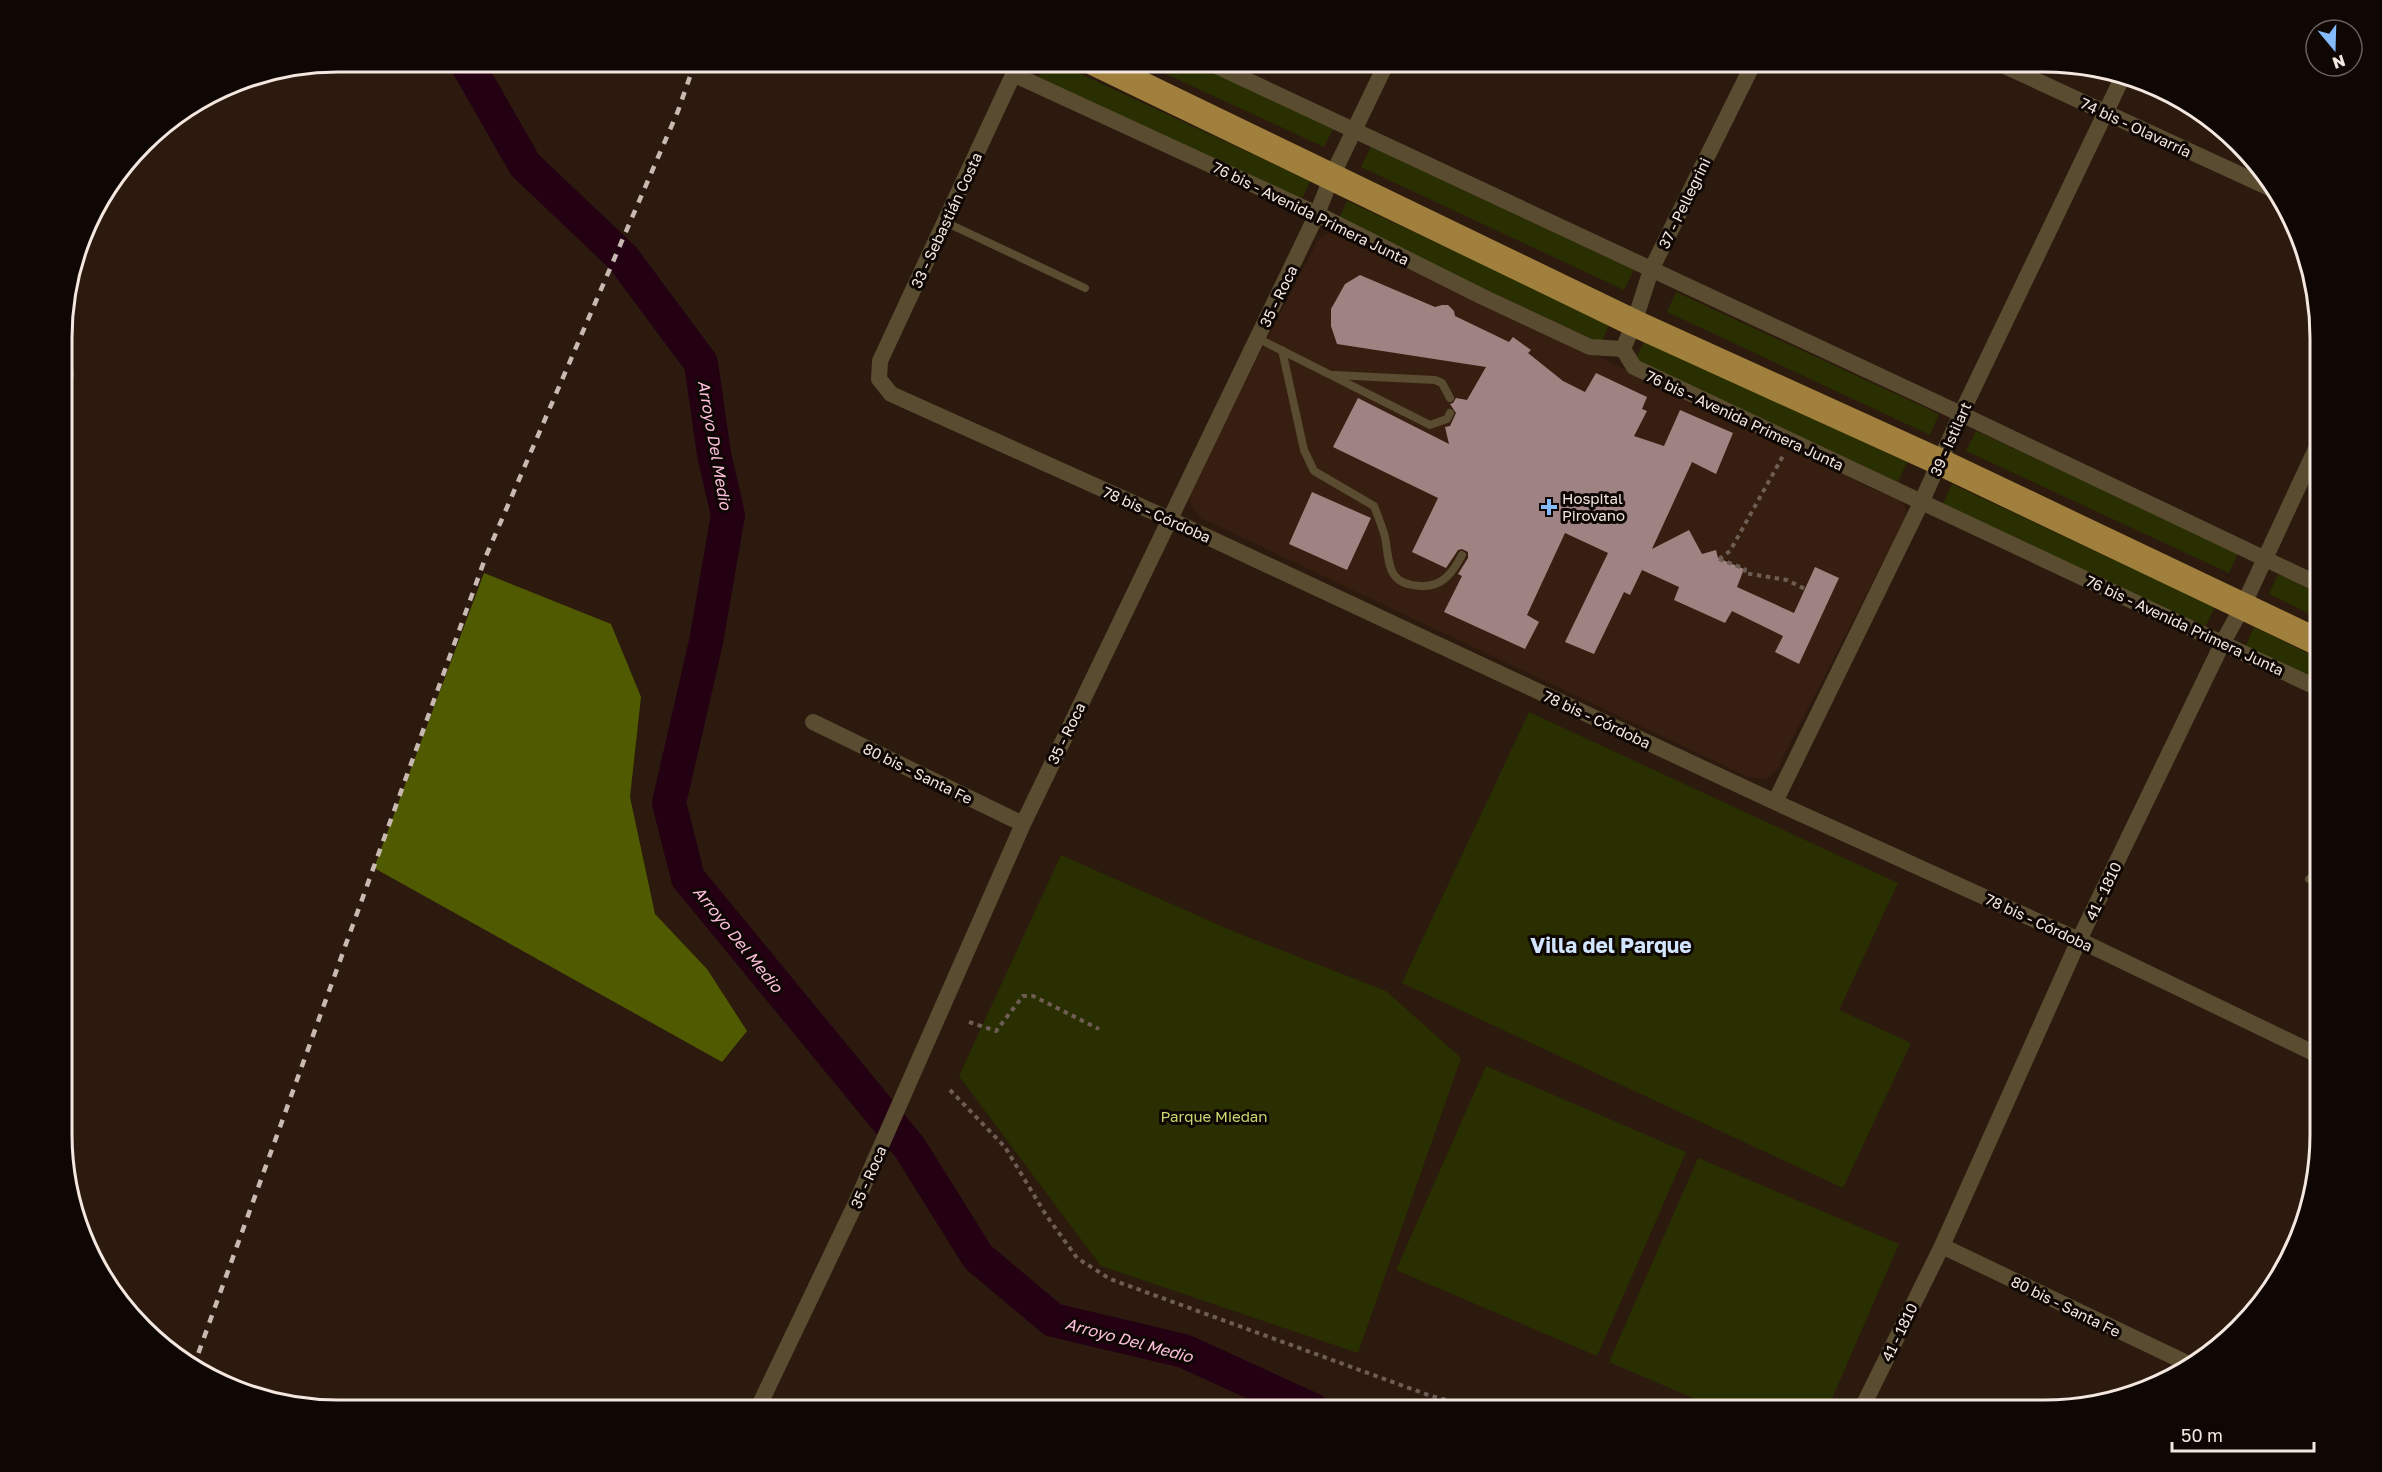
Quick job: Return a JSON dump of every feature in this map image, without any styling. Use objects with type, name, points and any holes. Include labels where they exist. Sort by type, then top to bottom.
[{"type":"highway","points":[[1115,72],[1634,323],[1940,462],[2310,638]]},
{"type":"street","name":"33 - Sebastián Costa","points":[[879,379],[880,361],[1014,72]]},
{"type":"street","name":"76 bis - Avenida Primera Junta","points":[[1024,72],[1483,297],[1590,347],[1623,349],[1634,367],[2310,684]]},
{"type":"street","points":[[1230,72],[2310,580]]},
{"type":"street","name":"35 - Roca","points":[[762,1400],[855,1205],[1023,824],[1317,214],[1332,176],[1382,72]]},
{"type":"street","name":"37 - Pellegrini","points":[[1623,349],[1651,270],[1749,72]]},
{"type":"street","name":"74 bis - Olavarría","points":[[2018,72],[2261,184]]},
{"type":"street","name":"39 - Istilart","points":[[1775,802],[1921,503],[1961,414],[2120,83]]},
{"type":"street","name":"78 bis - Córdoba","points":[[879,379],[891,394],[1169,519],[1775,802],[2079,940],[2310,1051]]},
{"type":"street","name":"41 - 1810","points":[[1866,1400],[1942,1246],[2079,940],[2223,642],[2243,606],[2310,461]]},
{"type":"street","name":"80 bis - Santa Fe","points":[[813,722],[1023,824]]},
{"type":"street","name":"80 bis - Santa Fe","points":[[1942,1246],[2182,1361]]},
{"type":"lane","points":[[945,222],[1085,288]]},
{"type":"lane","points":[[1257,338],[1430,425],[1447,419],[1450,413]]},
{"type":"lane","points":[[1282,350],[1304,450],[1314,471],[1374,506],[1385,539],[1388,563],[1395,578],[1410,586],[1441,583],[1452,574],[1462,555]]},
{"type":"lane","points":[[1330,374],[1435,380],[1442,383],[1450,398]]},
{"type":"path","points":[[1791,442],[1730,551],[1719,559],[1745,569],[1744,573],[1787,580],[1805,589]]},
{"type":"path","points":[[969,1022],[996,1030],[1023,996],[1032,996],[1099,1029]]},
{"type":"path","points":[[950,1090],[1005,1148],[1046,1215],[1077,1258],[1110,1279],[1447,1400]]},
{"type":"shaded area","name":"Hospital Pirovano","points":[[1326,233],[1338,234],[1788,446],[1869,488],[1900,499],[1906,509],[1905,518],[1777,769],[1766,779],[1748,777],[1201,518],[1191,505],[1190,490],[1317,242]]},
{"type":"green space","points":[[1041,72],[1076,72],[1310,181],[1301,201],[1038,78]]},
{"type":"green space","points":[[1162,72],[1215,72],[1334,127],[1324,147]]},
{"type":"green space","points":[[1371,147],[1634,270],[1624,290],[1361,167]]},
{"type":"green space","points":[[1347,201],[1610,323],[1601,343],[1338,221]]},
{"type":"green space","points":[[1676,292],[1939,414],[1930,435],[1667,312]]},
{"type":"green space","points":[[1645,340],[1907,462],[1898,482],[1635,360]]},
{"type":"green space","points":[[1976,431],[2238,553],[2229,573],[1966,451]]},
{"type":"green space","points":[[1952,484],[2215,607],[2205,627],[1943,504]]},
{"type":"green space","points":[[484,573],[611,624],[641,697],[630,797],[655,914],[707,969],[747,1031],[722,1062],[374,868]]},
{"type":"green space","points":[[2278,574],[2310,589],[2310,614],[2269,594]]},
{"type":"green space","points":[[2254,627],[2310,654],[2310,678],[2245,647]]},
{"type":"green space","points":[[1529,712],[1898,883],[1839,1010],[1911,1043],[1843,1188],[1402,983]]},
{"type":"green space","name":"Parque Miedan","points":[[1061,855],[1237,933],[1386,991],[1461,1058],[1358,1353],[1101,1266],[959,1076]]},
{"type":"green space","points":[[1486,1066],[1686,1152],[1597,1356],[1396,1270]]},
{"type":"green space","points":[[1698,1158],[1899,1244],[1831,1400],[1698,1400],[1609,1362]]},
{"type":"building","points":[[1360,275],[1435,307],[1448,305],[1454,311],[1455,316],[1509,342],[1513,337],[1531,350],[1528,353],[1563,381],[1585,392],[1596,373],[1647,397],[1642,409],[1647,411],[1634,436],[1664,446],[1680,410],[1733,433],[1716,474],[1692,462],[1652,549],[1689,530],[1702,554],[1716,550],[1718,558],[1744,569],[1737,587],[1794,613],[1815,567],[1839,578],[1799,664],[1775,652],[1783,636],[1732,611],[1725,623],[1674,600],[1679,587],[1642,570],[1630,595],[1624,592],[1594,654],[1565,642],[1608,553],[1565,533],[1527,615],[1539,622],[1525,649],[1444,612],[1462,576],[1458,574],[1468,558],[1468,552],[1458,550],[1446,568],[1412,552],[1438,498],[1333,447],[1358,398],[1449,444],[1445,427],[1450,426],[1456,413],[1450,404],[1456,398],[1467,400],[1486,367],[1337,344],[1331,326],[1331,309],[1345,284]]},
{"type":"building","points":[[1312,492],[1371,518],[1347,570],[1289,544]]},
{"type":"waterway","name":"Arroyo Del Medio","points":[[472,72],[525,165],[623,258],[701,363],[714,454],[728,515],[706,642],[669,803],[688,878],[910,1148],[978,1257],[1053,1320],[1184,1351],[1291,1400]]},
{"type":"railway","points":[[196,1359],[486,556],[678,111],[692,72]]},
{"type":"place","name":"Hospital Pirovano","points":[[1549,507]]},
{"type":"district","name":"Villa del Parque","points":[[1611,945]]}]
